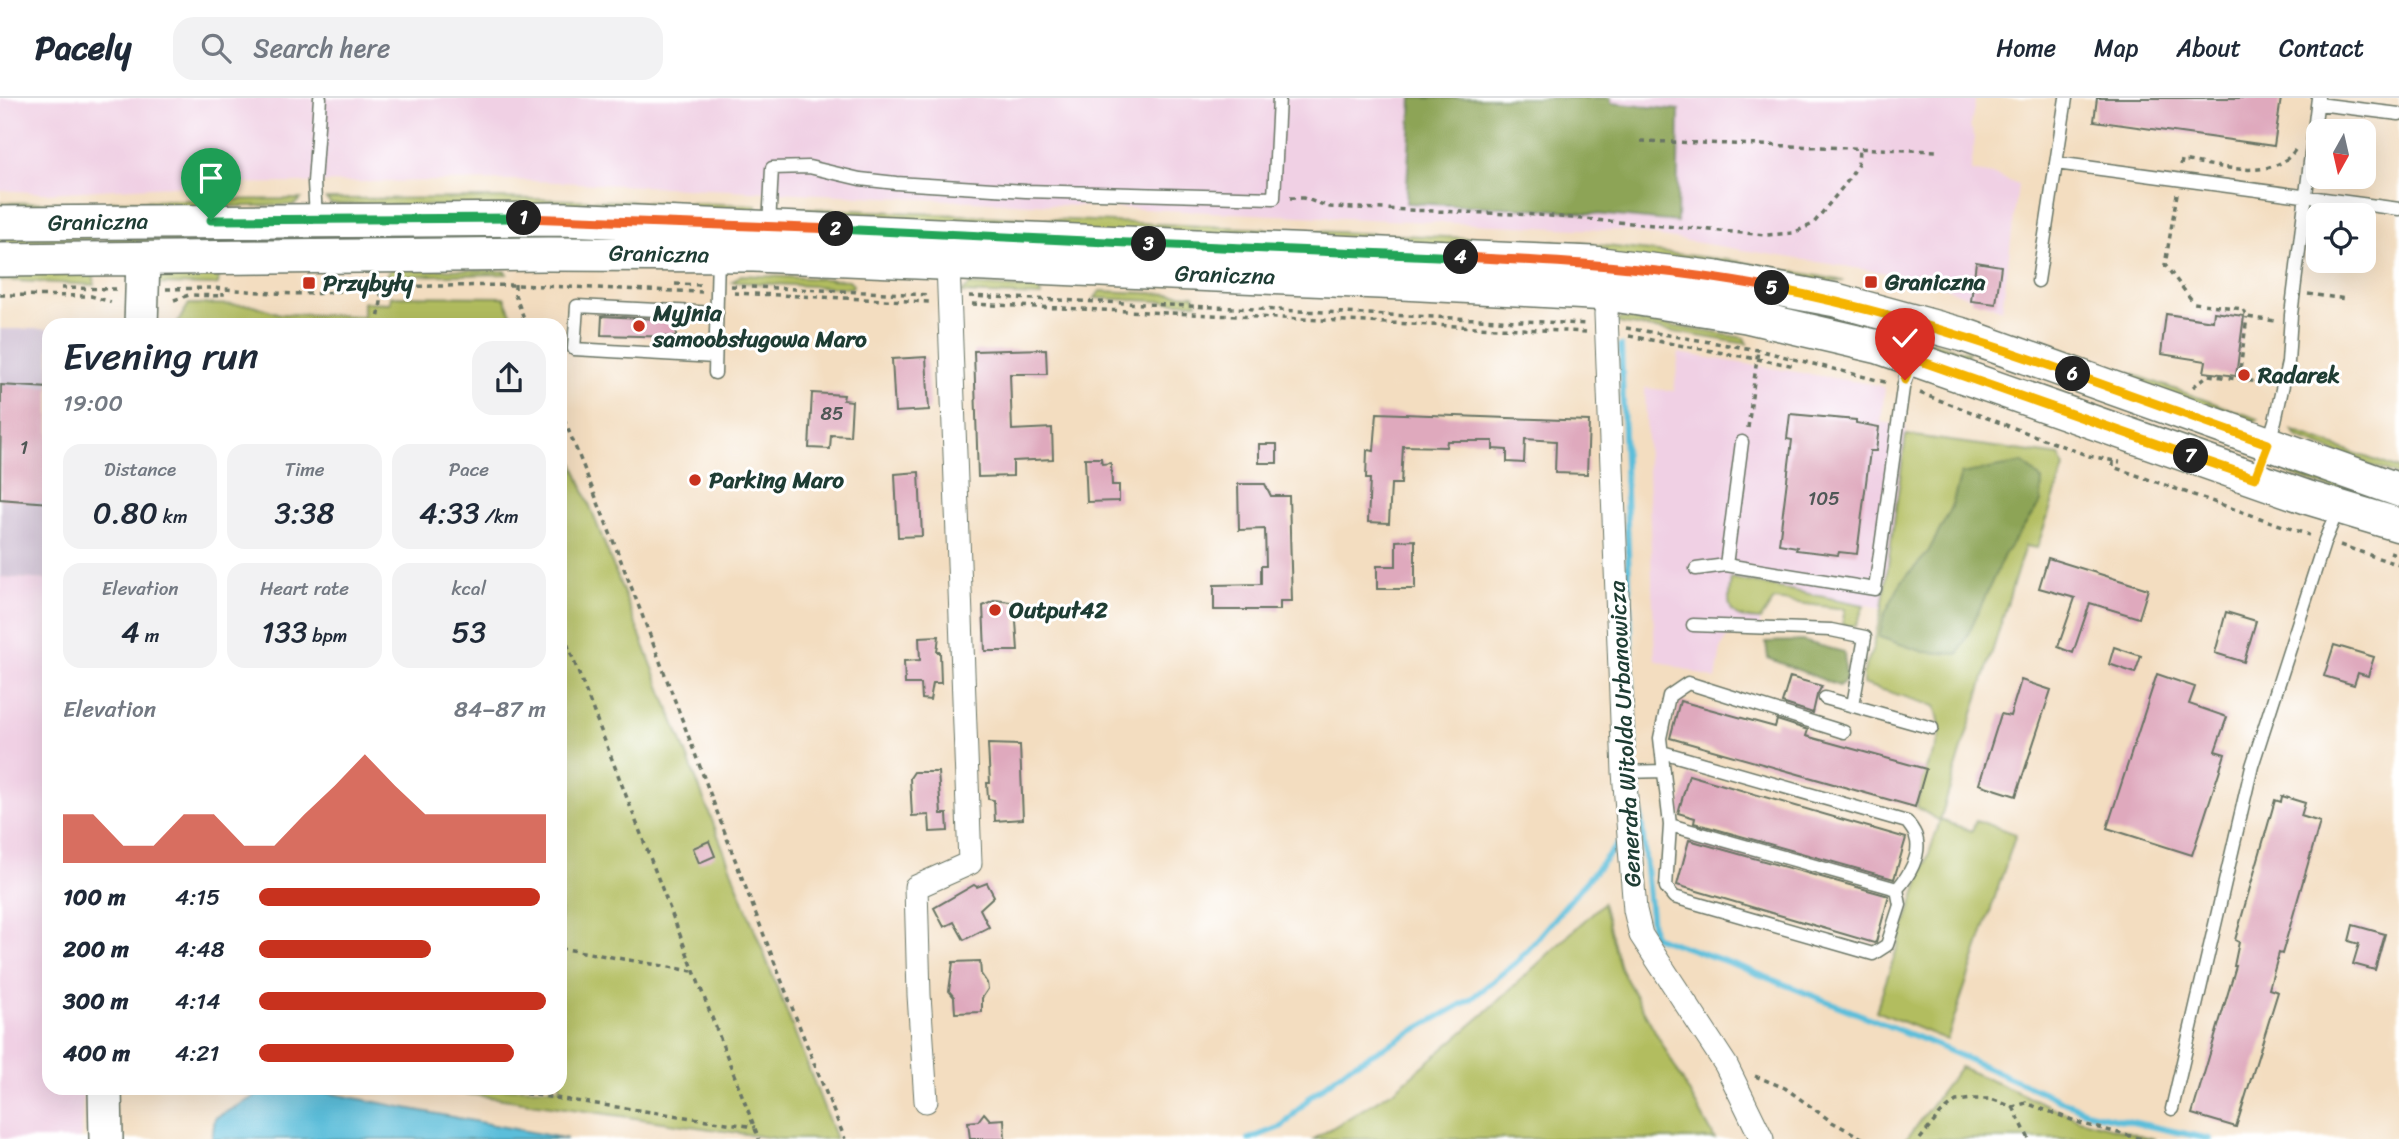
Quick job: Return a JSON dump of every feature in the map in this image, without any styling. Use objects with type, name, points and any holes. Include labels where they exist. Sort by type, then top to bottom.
[{"type":"main road","name":"Graniczna","points":[[0,223],[508,218],[769,226],[1593,263],[1717,278],[1836,300],[1964,335],[2399,490]]},
{"type":"main road","name":"Graniczna","points":[[0,260],[143,259],[515,270],[718,255],[1402,282],[1608,294],[1767,320],[1868,345],[1907,373],[2255,478],[2399,525]]},
{"type":"main road","points":[[141,318],[143,259]]},
{"type":"main road","points":[[2255,478],[2268,444]]},
{"type":"main road","points":[[105,1095],[106,1139]]},
{"type":"street","points":[[926,1101],[916,887],[971,863],[948,263]]},
{"type":"street","name":"Generała Witolda Urbanowicza","points":[[1608,294],[1623,772],[1635,910],[1641,935],[1726,1065],[1762,1139]]},
{"type":"lane","points":[[316,219],[314,182],[320,98]]},
{"type":"lane","points":[[769,226],[772,168],[809,167],[860,179],[896,183],[1026,191],[1273,198],[1279,98]]},
{"type":"lane","points":[[2038,281],[2066,98]]},
{"type":"lane","points":[[2316,119],[2318,101],[2399,114]]},
{"type":"lane","points":[[2056,163],[2179,177],[2399,209]]},
{"type":"lane","points":[[2268,444],[2276,421],[2288,362],[2291,315],[2307,189]]},
{"type":"lane","points":[[715,373],[718,255]]},
{"type":"lane","points":[[715,357],[574,349],[577,306],[717,313]]},
{"type":"lane","points":[[1696,569],[1726,565],[1875,589],[1907,373]]},
{"type":"lane","points":[[1726,565],[1742,442]]},
{"type":"lane","points":[[2172,1109],[2252,766],[2325,540],[2339,507]]},
{"type":"lane","points":[[1693,625],[1831,630],[1866,637],[1853,705]]},
{"type":"lane","points":[[1844,732],[1688,683],[1669,696],[1660,738],[1670,825],[1666,887],[1674,897],[1873,954],[1887,945],[1900,905],[1897,889]]},
{"type":"lane","points":[[1825,698],[1932,728]]},
{"type":"lane","points":[[1662,752],[1907,822],[1916,836],[1917,849],[1909,876],[1897,889]]},
{"type":"lane","points":[[1623,772],[1664,771]]},
{"type":"lane","points":[[1670,825],[1897,889]]},
{"type":"path","points":[[1641,141],[1939,151]]},
{"type":"path","points":[[2239,379],[2247,317],[2243,309],[2194,303],[2165,265],[2182,160],[2260,170],[2276,167],[2293,153],[2298,142],[2306,143]]},
{"type":"path","points":[[1273,198],[1303,198],[1330,207],[1539,215],[1766,235],[1793,233],[1813,224],[1850,178],[1858,164],[1859,149]]},
{"type":"path","points":[[515,270],[515,295],[524,318]]},
{"type":"path","points":[[368,287],[515,270],[718,293],[948,298],[1607,328],[1790,365],[1792,356]]},
{"type":"path","points":[[161,289],[209,288],[280,293],[337,291],[381,281]]},
{"type":"path","points":[[730,286],[1607,328],[1907,373],[2040,439],[2089,456],[2132,464]]},
{"type":"path","points":[[174,300],[189,295],[223,296],[223,293]]},
{"type":"path","points":[[2306,294],[2347,299]]},
{"type":"path","points":[[0,295],[100,296],[111,302]]},
{"type":"path","points":[[378,318],[381,303]]},
{"type":"path","points":[[2247,317],[2276,321],[2291,315]]},
{"type":"path","points":[[1742,442],[1748,431],[1758,350]]},
{"type":"path","points":[[2189,390],[2208,375],[2267,382],[2265,393]]},
{"type":"path","points":[[567,427],[845,1139]]},
{"type":"path","points":[[2113,459],[2113,467],[2399,565]]},
{"type":"path","points":[[567,643],[759,1139]]},
{"type":"path","points":[[567,949],[692,971]]},
{"type":"path","points":[[1726,1065],[1785,1088],[1832,1122],[1865,1139]]},
{"type":"path","points":[[534,1095],[755,1127]]},
{"type":"path","points":[[1920,1139],[1941,1113],[1956,1101],[1991,1099],[2013,1107],[2026,1103],[2084,1124],[2142,1139]]},
{"type":"path","points":[[2013,1107],[2029,1139]]},
{"type":"shaded area","points":[[0,98],[1976,98],[1970,127],[1975,137],[1971,171],[1998,176],[2018,185],[2002,310],[1971,301],[1971,298],[1923,279],[1625,231],[512,180],[208,184],[44,193],[0,190]]},
{"type":"shaded area","points":[[0,329],[42,329],[42,580],[0,577]]},
{"type":"shaded area","points":[[1679,353],[1877,385],[1885,388],[1881,422],[1906,426],[1906,443],[1882,608],[1731,578],[1728,597],[1741,619],[1760,620],[1760,633],[1738,633],[1726,638],[1721,649],[1716,679],[1655,660],[1645,388],[1674,391]]},
{"type":"shaded area","points":[[0,577],[42,580],[42,1095],[83,1095],[81,1139],[0,1139]]},
{"type":"green space","points":[[1412,98],[1611,98],[1611,103],[1679,110],[1677,222],[1545,209],[1406,203]]},
{"type":"green space","points":[[498,198],[756,205],[756,208],[754,211],[331,204],[326,199]]},
{"type":"green space","points":[[301,199],[294,205],[106,209],[110,201]]},
{"type":"green space","points":[[0,203],[92,203],[93,209],[49,209]]},
{"type":"green space","points":[[782,207],[1580,243],[1736,261],[1844,281],[1814,283],[785,212]]},
{"type":"green space","points":[[483,231],[723,238],[107,245],[107,234]]},
{"type":"green space","points":[[94,235],[94,246],[0,247],[0,236]]},
{"type":"green space","points":[[391,268],[505,271],[507,274],[386,276]]},
{"type":"green space","points":[[94,271],[94,285],[0,280],[0,273]]},
{"type":"green space","points":[[176,271],[219,275],[218,285],[155,284],[164,274]]},
{"type":"green space","points":[[741,275],[849,280],[853,285],[852,288],[732,282]]},
{"type":"green space","points":[[970,285],[1037,289],[1041,296],[961,293]]},
{"type":"green space","points":[[1680,285],[1789,303],[1968,352],[1965,362]]},
{"type":"green space","points":[[1100,291],[1194,295],[1197,303],[1095,298]]},
{"type":"green space","points":[[391,296],[504,297],[513,318],[180,318],[189,304],[253,305],[280,314],[363,316],[363,302],[390,303]]},
{"type":"green space","points":[[1622,318],[1744,338],[1747,344],[1613,322]]},
{"type":"green space","points":[[2013,332],[2258,419],[2252,422],[2007,337]]},
{"type":"green space","points":[[2293,431],[2399,469],[2399,476],[2298,438]]},
{"type":"green space","points":[[1906,435],[2060,456],[2064,468],[2037,548],[2025,546],[1940,820],[1972,831],[1976,820],[2016,834],[1947,1040],[1876,1011],[1940,821],[1916,807],[1924,774],[1939,739],[1940,725],[1935,706],[1863,684],[1863,674],[1873,648],[1882,608]]},
{"type":"green space","points":[[567,448],[836,1139],[780,1139],[475,1095],[567,1095]]},
{"type":"green space","points":[[2023,463],[2042,480],[2041,502],[2004,555],[1959,654],[1924,652],[1879,637],[1884,615],[1902,581],[1927,554],[1951,509],[1961,474]]},
{"type":"green space","points":[[2280,464],[2399,504],[2399,512],[2289,474]]},
{"type":"green space","points":[[1731,578],[1864,605],[1856,626],[1842,625],[1845,609],[1774,600],[1760,620],[1749,619],[1731,610]]},
{"type":"green space","points":[[1802,641],[1844,652],[1846,680],[1839,686],[1768,658],[1766,642]]},
{"type":"green space","points":[[1603,903],[1620,968],[1715,1139],[1314,1139],[1396,1089],[1484,1014]]},
{"type":"green space","points":[[1960,1067],[2079,1119],[2155,1139],[1906,1139]]},
{"type":"water","points":[[258,1095],[339,1095],[567,1139],[212,1139],[215,1118]]},
{"type":"building","points":[[2097,98],[2281,98],[2274,146],[2094,121]]},
{"type":"building","points":[[1976,262],[2001,266],[1996,304],[1971,301]]},
{"type":"building","points":[[2214,312],[2244,316],[2236,376],[2204,372],[2206,361],[2161,354],[2166,314],[2213,321]]},
{"type":"building","name":"Myjnia samoobsługowa Maro","points":[[602,316],[677,320],[676,337],[601,335]]},
{"type":"building","points":[[1046,349],[1047,374],[1010,374],[1012,430],[1052,428],[1053,459],[1013,461],[1013,476],[978,477],[974,351]]},
{"type":"building","points":[[926,357],[929,410],[895,412],[892,359]]},
{"type":"building","points":[[1,385],[42,388],[42,502],[0,499]]},
{"type":"building","points":[[812,393],[844,395],[843,400],[852,401],[850,436],[831,435],[830,449],[809,448]]},
{"type":"building","points":[[1377,413],[1589,421],[1587,474],[1555,473],[1556,441],[1525,439],[1524,463],[1507,462],[1507,450],[1493,449],[1493,441],[1447,441],[1446,447],[1403,446],[1401,484],[1391,484],[1389,523],[1368,522],[1370,479],[1366,479],[1367,450],[1374,451]]},
{"type":"building","points":[[1790,414],[1856,420],[1856,423],[1879,427],[1876,451],[1870,451],[1857,554],[1839,552],[1838,555],[1796,550],[1797,547],[1779,544],[1792,440],[1787,439]]},
{"type":"building","points":[[1259,444],[1277,444],[1277,463],[1259,463]]},
{"type":"building","points":[[1085,458],[1101,458],[1102,464],[1111,463],[1112,485],[1119,485],[1119,501],[1087,502]]},
{"type":"building","points":[[919,472],[922,536],[898,537],[895,474]]},
{"type":"building","points":[[1238,484],[1265,484],[1271,496],[1289,496],[1292,601],[1280,601],[1280,610],[1214,610],[1214,585],[1261,584],[1261,566],[1266,566],[1265,529],[1239,530]]},
{"type":"building","points":[[1415,540],[1415,589],[1377,589],[1377,566],[1396,566],[1396,541]]},
{"type":"building","points":[[2048,558],[2148,589],[2139,618],[2090,603],[2073,653],[2058,647],[2075,598],[2039,588]]},
{"type":"building","points":[[996,600],[1010,602],[1015,606],[1018,651],[985,651],[983,606]]},
{"type":"building","points":[[2226,612],[2256,621],[2244,662],[2215,653]]},
{"type":"building","points":[[939,636],[937,652],[940,652],[941,683],[933,683],[930,700],[922,699],[921,684],[905,684],[904,661],[920,660],[919,637]]},
{"type":"building","points":[[2334,645],[2374,657],[2368,676],[2358,673],[2354,685],[2324,676]]},
{"type":"building","points":[[2114,647],[2141,656],[2135,673],[2109,664]]},
{"type":"building","points":[[2157,674],[2195,687],[2189,704],[2227,717],[2215,751],[2225,754],[2192,855],[2107,828]]},
{"type":"building","points":[[1790,677],[1822,686],[1813,713],[1782,703]]},
{"type":"building","points":[[2021,680],[2051,690],[2016,796],[1979,784],[2001,714],[2010,716]]},
{"type":"building","points":[[1680,701],[1775,727],[1777,720],[1808,730],[1806,736],[1926,769],[1915,807],[1670,738]]},
{"type":"building","points":[[988,744],[1020,745],[1023,819],[995,821],[994,800],[988,799]]},
{"type":"building","points":[[914,772],[938,772],[941,814],[947,814],[948,831],[930,832],[929,815],[912,816],[910,778]]},
{"type":"building","points":[[1689,775],[1906,838],[1894,879],[1694,823],[1695,818],[1678,813]]},
{"type":"building","points":[[2282,796],[2305,803],[2301,816],[2320,822],[2282,954],[2279,953],[2269,989],[2278,992],[2236,1127],[2192,1114],[2236,966],[2239,942],[2235,940],[2275,800],[2281,802]]},
{"type":"building","points":[[1689,840],[1889,896],[1876,942],[1677,885]]},
{"type":"building","points":[[709,841],[715,856],[699,863],[693,848]]},
{"type":"building","points":[[987,883],[994,896],[980,909],[989,927],[964,940],[954,922],[944,927],[934,908],[974,885],[977,887]]},
{"type":"building","points":[[2353,925],[2385,934],[2375,970],[2353,964],[2359,944],[2349,941]]},
{"type":"building","points":[[980,961],[981,974],[988,989],[982,998],[982,1012],[955,1013],[954,997],[949,991],[953,962]]},
{"type":"building","points":[[984,1113],[990,1120],[1004,1119],[1005,1139],[970,1139],[968,1122],[978,1121]]},
{"type":"waterway","points":[[1621,346],[1635,756]]},
{"type":"waterway","points":[[1638,789],[1653,936],[1728,962],[1929,1042],[2090,1113],[2210,1139]]},
{"type":"waterway","points":[[1249,1139],[1283,1126],[1310,1097],[1350,1066],[1471,999],[1518,961],[1618,844]]},
{"type":"place","name":"Graniczna","points":[[1871,282]]},
{"type":"place","name":"Przybyły","points":[[309,283]]},
{"type":"place","name":"Myjnia samoobsługowa Maro","points":[[639,326]]},
{"type":"place","name":"Radarek","points":[[2244,375]]},
{"type":"place","name":"Parking Maro","points":[[695,480]]},
{"type":"place","name":"Output42","points":[[995,610]]},
{"type":"route","points":[[211,220],[565,219],[1593,263],[1717,278],[1836,300],[1964,335],[2268,444],[2255,478],[1912,358],[1905,380]]}]
